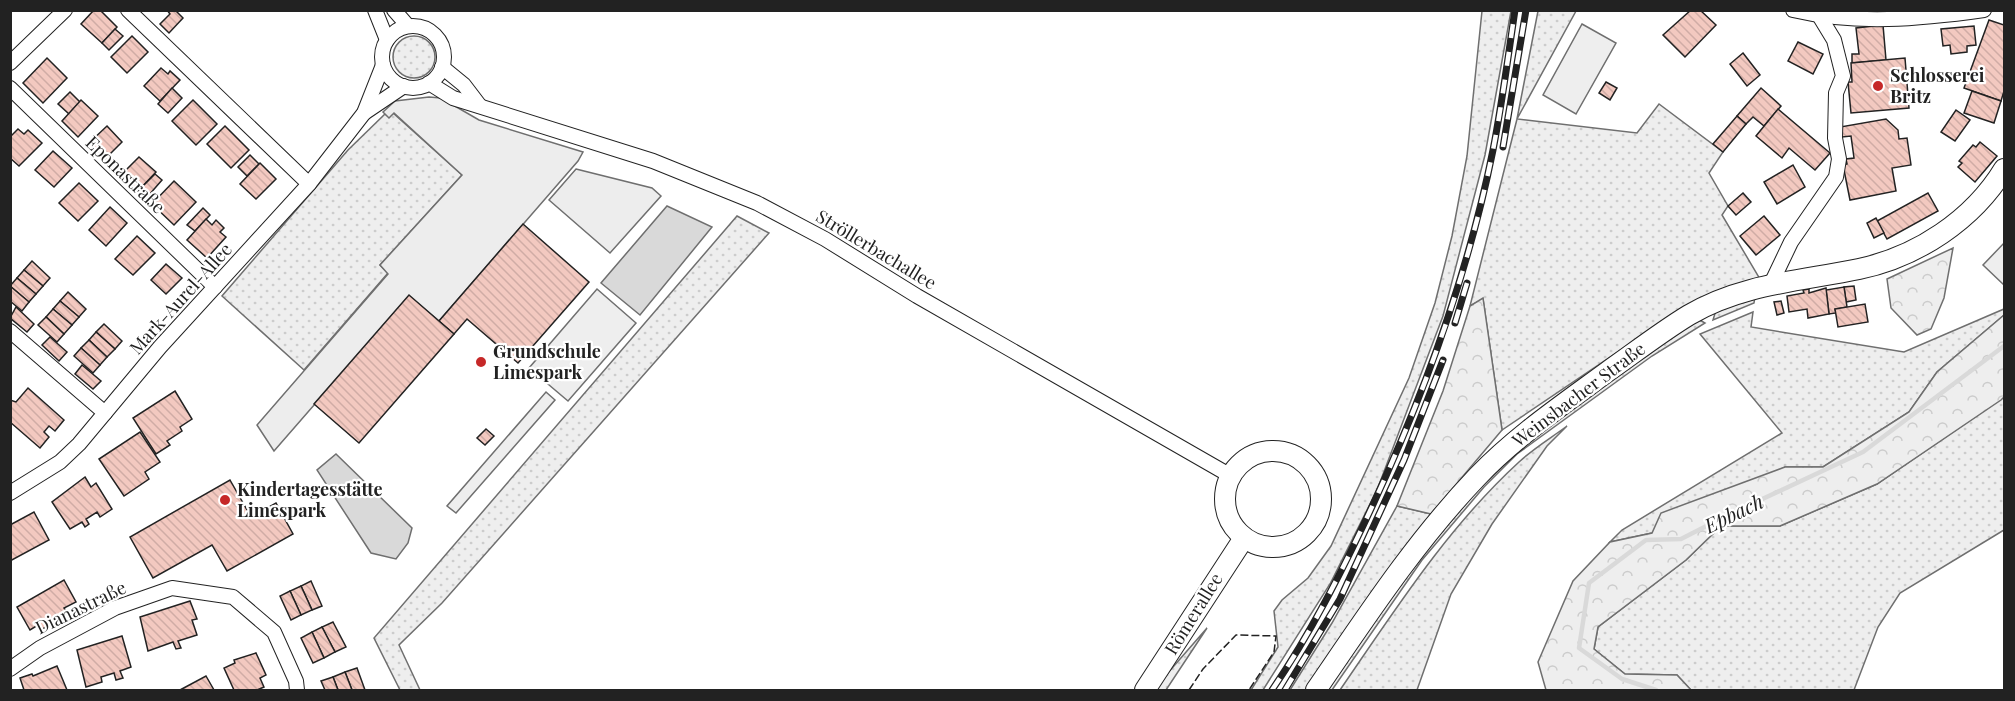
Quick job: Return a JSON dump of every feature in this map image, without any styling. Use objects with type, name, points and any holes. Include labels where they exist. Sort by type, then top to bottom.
[{"type":"street","points":[[10,63],[65,10]]},
{"type":"street","points":[[128,10],[309,184]]},
{"type":"street","points":[[375,10],[387,40]]},
{"type":"street","points":[[394,10],[408,26]]},
{"type":"street","points":[[1793,10],[1820,17],[1869,20],[1916,19],[1984,10]]},
{"type":"street","points":[[1771,284],[1791,243],[1836,177],[1839,159],[1835,138],[1836,93],[1843,76],[1834,40],[1820,17]]},
{"type":"street","points":[[408,26],[419,26],[436,35],[444,53],[442,68],[429,83],[414,88],[404,86],[388,74],[383,65],[382,54],[387,40],[408,26]]},
{"type":"street","name":"Mark-Aurel-Allee","points":[[10,493],[60,462],[105,413],[160,347],[309,184],[364,113],[383,65]]},
{"type":"street","points":[[442,68],[464,85],[480,106]]},
{"type":"street","name":"Ströllerbachallee","points":[[429,83],[453,98],[653,161],[757,203],[825,239],[917,296],[1231,476]]},
{"type":"street","name":"Mark-Aurel-Allee","points":[[364,113],[404,86]]},
{"type":"street","name":"Eponastraße","points":[[10,88],[215,287]]},
{"type":"street","name":"Weinsbacher Straße","points":[[1316,690],[1417,546],[1477,477],[1518,439],[1563,404],[1690,315],[1730,297],[1771,284],[1860,269],[1921,247],[1949,228],[1981,200],[2004,169]]},
{"type":"street","points":[[10,331],[105,413]]},
{"type":"street","points":[[1279,451],[1294,456],[1307,465],[1317,478],[1321,493],[1321,509],[1315,524],[1304,536],[1290,545],[1274,548],[1258,545],[1244,538],[1233,527],[1227,514],[1225,500],[1231,476],[1248,458],[1263,452],[1279,451]]},
{"type":"street","name":"Römerallee","points":[[1145,690],[1244,538]]},
{"type":"street","name":"Dianastraße","points":[[10,669],[40,648],[115,608],[172,588],[234,597],[273,632],[296,681],[297,690]]},
{"type":"green space","points":[[1482,11],[1511,11],[1485,155],[1443,316],[1377,490],[1330,584],[1263,690],[1251,690],[1278,647],[1274,611],[1282,600],[1308,578],[1331,546],[1409,378],[1435,303],[1452,236],[1467,156]]},
{"type":"green space","points":[[1538,11],[1576,11],[1517,119]]},
{"type":"green space","points":[[1582,24],[1616,43],[1576,114],[1543,95]]},
{"type":"green space","points":[[414,36],[429,42],[435,57],[429,72],[414,78],[399,72],[393,57],[399,42]]},
{"type":"green space","points":[[1659,104],[1723,152],[1709,173],[1728,206],[1722,215],[1760,279],[1680,310],[1502,430],[1483,299],[1470,306],[1517,119],[1637,133]]},
{"type":"green space","points":[[393,113],[462,175],[380,265],[388,273],[304,370],[222,296],[348,150],[385,114],[389,117]]},
{"type":"green space","points":[[737,216],[769,233],[442,603],[399,645],[420,690],[400,690],[374,638]]},
{"type":"green space","points":[[2004,243],[2004,285],[1983,265]]},
{"type":"green space","points":[[1953,248],[1944,298],[1931,329],[1917,335],[1891,308],[1887,279]]},
{"type":"green space","points":[[597,289],[636,323],[568,401],[529,368]]},
{"type":"green space","points":[[1755,296],[1754,303],[1713,320],[1716,310]]},
{"type":"green space","points":[[1483,298],[1502,430],[1431,514],[1397,506],[1443,391],[1470,306]]},
{"type":"green space","points":[[2004,309],[2004,315],[1937,372],[1909,412],[1823,467],[1785,467],[1652,533],[1610,542],[1622,530],[1782,433],[1700,334],[1753,312],[1751,327],[1904,352]]},
{"type":"green space","points":[[2004,315],[2004,397],[2001,400],[1877,484],[1780,526],[1721,526],[1686,560],[1598,627],[1594,649],[1625,674],[1677,675],[1691,690],[1546,690],[1538,662],[1573,581],[1610,542],[1652,533],[1661,513],[1785,467],[1823,467],[1909,412],[1937,372]]},
{"type":"green space","points":[[1698,319],[1705,323],[1652,356],[1517,454],[1484,487],[1422,560],[1332,690],[1325,690],[1376,611],[1476,486],[1544,426]]},
{"type":"green space","points":[[546,392],[555,400],[456,513],[447,506]]},
{"type":"green space","points":[[2004,397],[2004,530],[1900,593],[1878,627],[1854,690],[1691,690],[1677,675],[1625,674],[1594,649],[1598,627],[1686,560],[1721,526],[1780,526],[1877,484]]},
{"type":"green space","points":[[1567,426],[1547,446],[1492,524],[1451,594],[1417,690],[1340,690],[1423,571],[1468,514],[1519,462]]},
{"type":"green space","points":[[1397,506],[1431,514],[1307,690],[1290,690],[1332,623]]},
{"type":"green space","points":[[1207,628],[1166,690],[1153,690]]},
{"type":"shaded area","points":[[441,98],[479,120],[583,152],[578,161],[439,321],[409,296],[274,451],[257,425],[388,274],[380,265],[462,175],[394,113],[389,118],[383,112],[395,101]]},
{"type":"shaded area","points":[[576,169],[652,188],[661,196],[610,253],[549,200]]},
{"type":"shaded area","points":[[667,206],[712,227],[640,315],[601,283]]},
{"type":"shaded area","points":[[336,454],[412,528],[408,543],[396,559],[371,553],[317,470]]},
{"type":"building","points":[[94,10],[100,10],[117,27],[102,43],[81,24]]},
{"type":"building","points":[[167,10],[175,10],[183,18],[169,33],[160,24],[170,14]]},
{"type":"building","points":[[1691,10],[1700,10],[1716,25],[1685,57],[1663,35]]},
{"type":"building","points":[[1989,20],[2004,25],[2004,91],[2001,101],[1964,88]]},
{"type":"building","points":[[1883,25],[1886,60],[1852,63],[1852,54],[1859,54],[1856,28]]},
{"type":"building","points":[[1974,26],[1976,45],[1967,46],[1967,52],[1951,54],[1950,45],[1943,46],[1941,29]]},
{"type":"building","points":[[115,29],[123,36],[109,50],[102,43]]},
{"type":"building","points":[[132,36],[148,52],[127,73],[111,57]]},
{"type":"building","points":[[1798,42],[1823,54],[1813,74],[1788,61]]},
{"type":"building","points":[[1743,53],[1760,75],[1747,86],[1730,64]]},
{"type":"building","points":[[47,58],[67,78],[43,103],[23,83]]},
{"type":"building","name":"Schlosserei Britz","points":[[1905,58],[1909,108],[1851,113],[1848,82],[1852,82],[1851,63]]},
{"type":"building","points":[[161,68],[168,74],[170,71],[180,80],[160,101],[144,86]]},
{"type":"building","points":[[1606,82],[1617,88],[1610,100],[1599,93]]},
{"type":"building","points":[[172,88],[182,98],[168,113],[158,104]]},
{"type":"building","points":[[1761,88],[1781,106],[1764,126],[1753,117],[1746,124],[1737,116]]},
{"type":"building","points":[[1972,91],[2001,101],[1994,123],[1964,113]]},
{"type":"building","points":[[70,92],[80,102],[69,114],[58,104]]},
{"type":"building","points":[[81,100],[98,116],[78,137],[62,121]]},
{"type":"building","points":[[193,100],[217,124],[196,145],[172,121]]},
{"type":"building","points":[[1778,109],[1830,153],[1815,170],[1789,148],[1782,158],[1756,136]]},
{"type":"building","points":[[1956,110],[1970,120],[1955,141],[1941,132]]},
{"type":"building","points":[[1737,116],[1746,124],[1723,152],[1713,144]]},
{"type":"building","points":[[1886,119],[1898,130],[1899,139],[1907,138],[1911,165],[1892,168],[1896,191],[1850,200],[1843,165],[1847,164],[1846,159],[1854,158],[1851,136],[1842,137],[1840,127]]},
{"type":"building","points":[[107,126],[122,142],[105,159],[89,143]]},
{"type":"building","points":[[225,126],[249,150],[231,168],[207,144]]},
{"type":"building","points":[[18,129],[24,134],[28,130],[42,143],[19,166],[10,158],[10,137]]},
{"type":"building","points":[[1980,142],[1997,156],[1975,182],[1958,167],[1962,163],[1959,161],[1973,145],[1976,147]]},
{"type":"building","points":[[53,151],[72,168],[54,187],[35,170]]},
{"type":"building","points":[[250,155],[259,164],[247,176],[238,167]]},
{"type":"building","points":[[139,157],[156,172],[138,191],[121,175]]},
{"type":"building","points":[[260,163],[276,179],[256,199],[240,184]]},
{"type":"building","points":[[1793,165],[1805,187],[1777,204],[1764,182]]},
{"type":"building","points":[[155,174],[162,180],[149,195],[141,188]]},
{"type":"building","points":[[174,181],[196,202],[174,225],[152,204]]},
{"type":"building","points":[[79,183],[98,201],[78,221],[59,203]]},
{"type":"building","points":[[1743,193],[1751,202],[1736,215],[1728,206]]},
{"type":"building","points":[[1928,193],[1938,211],[1887,239],[1877,221]]},
{"type":"building","points":[[110,207],[127,223],[106,246],[89,230]]},
{"type":"building","points":[[203,208],[210,215],[195,231],[187,225]]},
{"type":"building","points":[[1764,216],[1780,235],[1756,255],[1740,236]]},
{"type":"building","points":[[1876,218],[1884,233],[1874,238],[1867,223]]},
{"type":"building","points":[[206,219],[212,225],[216,220],[224,228],[220,232],[226,237],[207,258],[187,240]]},
{"type":"building","points":[[523,224],[589,282],[518,363],[467,319],[454,334],[439,321]]},
{"type":"building","points":[[137,236],[155,253],[133,275],[115,259]]},
{"type":"building","points":[[32,261],[50,278],[43,286],[24,270]]},
{"type":"building","points":[[166,264],[182,278],[166,294],[151,280]]},
{"type":"building","points":[[24,270],[43,286],[36,294],[17,278]]},
{"type":"building","points":[[17,278],[36,294],[29,302],[10,286]]},
{"type":"building","points":[[10,286],[29,302],[22,311],[10,301]]},
{"type":"building","points":[[1854,286],[1856,300],[1846,302],[1844,287]]},
{"type":"building","points":[[1844,287],[1847,307],[1835,309],[1836,313],[1829,314],[1826,290]]},
{"type":"building","points":[[1826,288],[1829,314],[1808,318],[1807,309],[1789,312],[1787,296],[1804,293],[1803,290],[1809,289],[1809,293]]},
{"type":"building","points":[[68,292],[86,309],[79,317],[60,301]]},
{"type":"building","points":[[409,295],[454,334],[359,443],[314,404]]},
{"type":"building","points":[[60,301],[79,317],[72,325],[53,309]]},
{"type":"building","points":[[1781,301],[1784,313],[1777,315],[1774,302]]},
{"type":"building","points":[[1865,304],[1868,322],[1838,327],[1835,309]]},
{"type":"building","points":[[16,307],[34,324],[27,332],[10,318]]},
{"type":"building","points":[[53,309],[72,325],[64,334],[46,317]]},
{"type":"building","points":[[46,317],[64,334],[57,342],[38,325]]},
{"type":"building","points":[[104,324],[122,341],[115,349],[96,332]]},
{"type":"building","points":[[96,332],[115,349],[107,357],[89,340]]},
{"type":"building","points":[[50,337],[67,352],[59,361],[42,345]]},
{"type":"building","points":[[89,340],[107,357],[100,365],[81,348]]},
{"type":"building","points":[[81,348],[100,365],[93,373],[74,356]]},
{"type":"building","points":[[82,365],[101,381],[93,389],[75,374]]},
{"type":"building","points":[[28,388],[64,420],[55,431],[49,426],[44,432],[49,437],[40,448],[10,422],[10,400],[16,402]]},
{"type":"building","points":[[175,391],[192,419],[180,427],[182,431],[167,441],[170,445],[156,454],[133,418]]},
{"type":"building","points":[[486,429],[494,436],[485,445],[477,438]]},
{"type":"building","points":[[140,432],[160,462],[145,472],[149,479],[124,496],[99,459]]},
{"type":"building","points":[[85,477],[91,487],[96,483],[112,509],[100,517],[97,512],[86,519],[89,524],[85,527],[82,522],[70,529],[52,502]]},
{"type":"building","points":[[230,480],[251,517],[276,503],[293,534],[227,571],[212,545],[153,578],[130,537]]},
{"type":"building","points":[[34,512],[49,540],[10,561],[10,525]]},
{"type":"building","points":[[64,580],[76,602],[64,608],[68,614],[41,630],[38,625],[30,630],[17,607]]},
{"type":"building","points":[[311,581],[322,606],[312,610],[301,586]]},
{"type":"building","points":[[301,586],[312,610],[301,615],[290,591]]},
{"type":"building","points":[[290,591],[301,615],[291,620],[280,596]]},
{"type":"building","points":[[190,601],[197,619],[192,620],[197,635],[178,641],[181,648],[176,649],[173,642],[148,651],[140,617]]},
{"type":"building","points":[[333,622],[346,647],[335,652],[322,627]]},
{"type":"building","points":[[322,627],[335,652],[324,658],[312,632]]},
{"type":"building","points":[[312,632],[324,658],[313,663],[301,638]]},
{"type":"building","points":[[122,636],[131,667],[120,671],[123,678],[116,680],[114,673],[101,677],[102,682],[86,687],[77,650]]},
{"type":"building","points":[[256,653],[266,675],[260,678],[264,687],[257,690],[234,690],[224,668],[235,663],[234,660]]},
{"type":"building","points":[[57,666],[67,690],[24,690],[20,678],[32,674],[33,676]]},
{"type":"building","points":[[357,668],[365,690],[352,690],[345,672]]},
{"type":"building","points":[[345,672],[352,690],[338,690],[333,677]]},
{"type":"building","points":[[206,676],[214,690],[180,690]]},
{"type":"building","points":[[333,677],[338,690],[325,690],[321,681]]},
{"type":"waterway","name":"Epbach","points":[[1656,690],[1622,679],[1579,648],[1589,583],[1646,540],[1681,539],[1863,452],[2004,346]]},
{"type":"railway","points":[[1272,690],[1337,580],[1390,467],[1426,379],[1457,289],[1483,197],[1499,115],[1515,10]]},
{"type":"railway","points":[[1503,147],[1526,10]]},
{"type":"railway","points":[[1455,323],[1467,283]]},
{"type":"railway","points":[[1285,690],[1340,599],[1404,460],[1443,360]]},
{"type":"fence","points":[[1189,690],[1203,669],[1236,635],[1276,636],[1274,652],[1249,690]]},
{"type":"place","name":"Schlosserei Britz","points":[[1878,86]]},
{"type":"place","name":"Grundschule Limespark","points":[[481,362]]},
{"type":"place","name":"Kindertagesstätte Limespark","points":[[225,500]]}]
